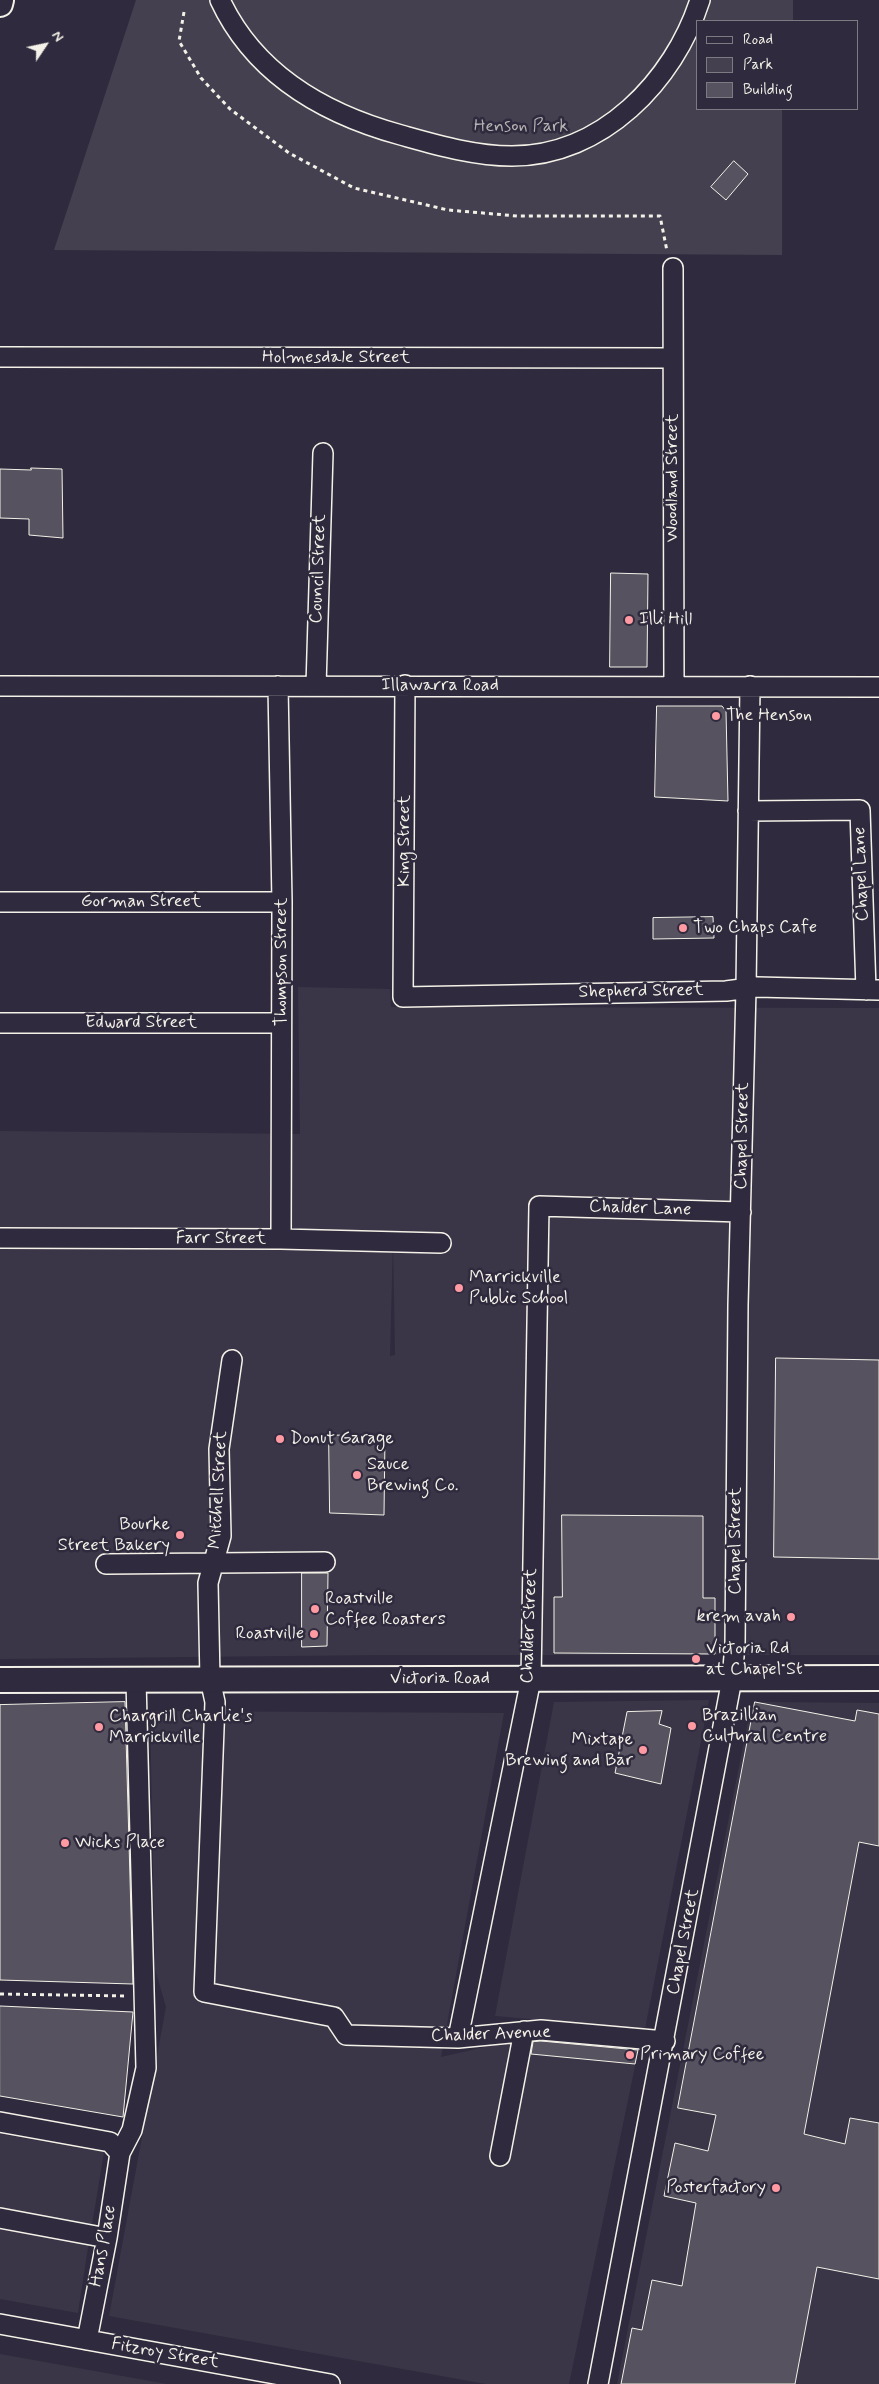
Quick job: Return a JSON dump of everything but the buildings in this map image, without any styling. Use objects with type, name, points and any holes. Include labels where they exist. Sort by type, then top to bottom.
[{"type":"main road","points":[[0,4],[1,0]]},
{"type":"main road","name":"Victoria Road","points":[[0,1680],[879,1678]]},
{"type":"street","points":[[220,0],[231,24],[254,53],[283,79],[316,102],[351,119],[433,144],[483,154],[513,156],[541,154],[573,144],[602,130],[630,110],[671,62],[687,32],[700,0]]},
{"type":"street","name":"Woodland Street","points":[[673,268],[674,687]]},
{"type":"street","name":"Holmesdale Street","points":[[0,357],[673,358]]},
{"type":"street","name":"Council Street","points":[[316,686],[323,452]]},
{"type":"street","name":"King Street","points":[[403,996],[405,685]]},
{"type":"street","name":"Illawarra Road","points":[[0,686],[879,687]]},
{"type":"street","name":"Thompson Street","points":[[278,686],[282,902],[281,1239]]},
{"type":"street","name":"Chapel Street","points":[[598,2384],[665,2041],[732,1679],[735,1645],[738,1305],[746,989],[750,686]]},
{"type":"street","name":"Chapel Lane","points":[[748,811],[860,810],[872,990]]},
{"type":"street","name":"Gorman Street","points":[[0,902],[282,902]]},
{"type":"street","name":"Shepherd Street","points":[[403,996],[726,991],[757,987],[872,990]]},
{"type":"street","name":"Edward Street","points":[[0,1023],[281,1023]]},
{"type":"street","name":"Chalder Lane","points":[[539,1206],[741,1212]]},
{"type":"street","name":"Chalder Street","points":[[458,2038],[530,1679],[539,1206]]},
{"type":"street","name":"Farr Street","points":[[0,1238],[281,1239],[441,1243]]},
{"type":"street","name":"Mitchell Street","points":[[232,1360],[219,1449],[221,1536],[208,1583],[210,1680],[215,1702],[204,1992],[334,2017],[346,2035]]},
{"type":"street","points":[[106,1564],[326,1562]]},
{"type":"street","name":"Hans Place","points":[[87,2340],[107,2238],[120,2153],[132,2130],[146,2068],[136,1680]]},
{"type":"street","name":"Chalder Avenue","points":[[346,2035],[458,2038],[541,2030],[665,2041]]},
{"type":"street","points":[[500,2156],[524,2031]]},
{"type":"street","points":[[0,2122],[110,2142],[120,2153]]},
{"type":"street","points":[[0,2218],[107,2238]]},
{"type":"street","name":"Fitzroy Street","points":[[0,2324],[87,2340],[261,2378],[330,2384]]},
{"type":"path","points":[[184,12],[179,41],[201,78],[230,109],[289,153],[354,188],[448,210],[507,215],[660,216],[665,238]]},
{"type":"path","points":[[0,1994],[143,1996]]},
{"type":"shaded area","points":[[298,987],[390,989],[391,1007],[879,1008],[879,1655],[381,1655],[0,1659],[0,1131],[300,1134]],"holes":[[[393,1239],[395,1355],[390,1356]]]},
{"type":"shaded area","points":[[709,1700],[645,2029],[495,2016],[554,1702]]},
{"type":"shaded area","points":[[762,1702],[879,1703],[879,2384],[617,2384],[750,1711]]},
{"type":"shaded area","points":[[150,1711],[504,1713],[441,2057],[533,2036],[639,2047],[569,2384],[486,2384],[109,2316],[166,2007],[155,1969]]},
{"type":"shaded area","points":[[0,2134],[104,2152],[92,2225],[0,2208]]},
{"type":"shaded area","points":[[0,2225],[89,2241],[78,2313],[0,2299]]},
{"type":"shaded area","points":[[0,2354],[167,2384],[0,2384]]},
{"type":"green space","name":"Henson Park","points":[[136,0],[793,0],[793,20],[696,20],[696,110],[782,110],[782,255],[54,250]]},
{"type":"place","name":"Illi Hill","points":[[629,620]]},
{"type":"place","name":"The Henson","points":[[716,716]]},
{"type":"place","name":"Two Chaps Cafe","points":[[683,928]]},
{"type":"place","name":"Marrickville Public School","points":[[459,1288]]},
{"type":"place","name":"Donut Garage","points":[[280,1439]]},
{"type":"place","name":"Sauce Brewing Co.","points":[[357,1475]]},
{"type":"place","name":"Bourke Street Bakery","points":[[180,1535]]},
{"type":"place","name":"Roastville Coffee Roasters","points":[[315,1609]]},
{"type":"place","name":"krem avah","points":[[791,1617]]},
{"type":"place","name":"Roastville","points":[[314,1634]]},
{"type":"place","name":"Victoria Rd at Chapel St","points":[[696,1659]]},
{"type":"place","name":"Brazillian Cultural Centre","points":[[692,1726]]},
{"type":"place","name":"Chargrill Charlie's Marrickville","points":[[99,1727]]},
{"type":"place","name":"Mixtape Brewing and Bar","points":[[643,1750]]},
{"type":"place","name":"Wicks Place","points":[[65,1843]]},
{"type":"place","name":"Primary Coffee","points":[[630,2055]]},
{"type":"place","name":"Posterfactory","points":[[776,2188]]}]
